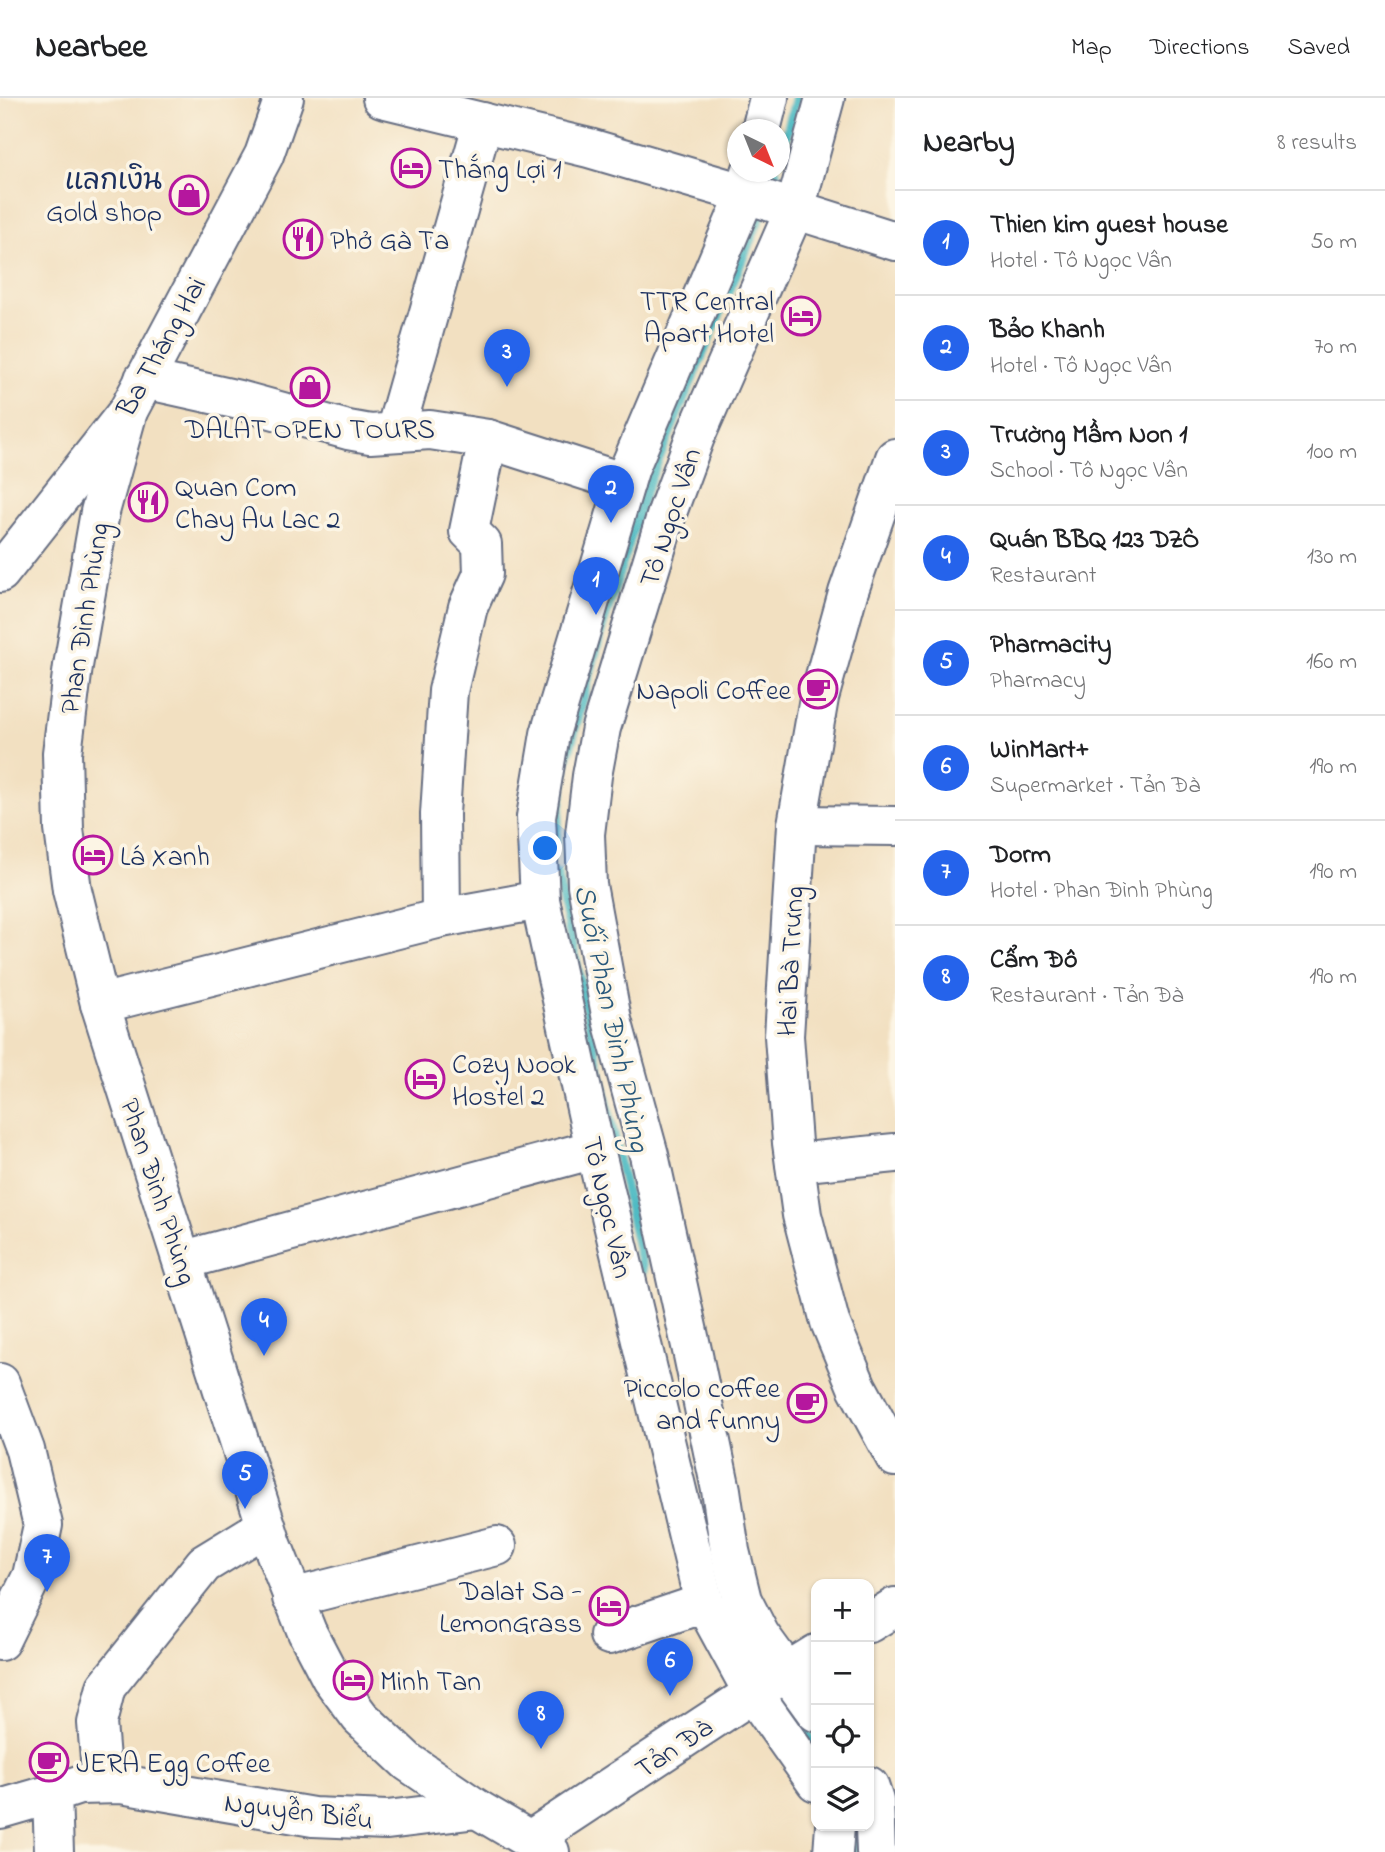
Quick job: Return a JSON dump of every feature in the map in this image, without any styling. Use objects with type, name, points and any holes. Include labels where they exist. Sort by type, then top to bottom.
[{"type":"street","name":"Ba Tháng Hai","points":[[0,573],[136,395],[264,155],[284,98]]},
{"type":"street","points":[[382,98],[748,183],[795,209],[895,241]]},
{"type":"street","points":[[764,119],[769,98]]},
{"type":"street","name":"Tô Ngọc Vân","points":[[814,1705],[801,1663],[760,1635],[742,1600],[652,1168],[612,1020],[587,885],[585,834],[601,728],[668,510],[695,437],[795,209],[825,98]]},
{"type":"street","points":[[395,432],[483,122]]},
{"type":"street","name":"Tô Ngọc Vân","points":[[748,183],[625,483],[550,734],[536,817],[540,900],[595,1149],[704,1603],[753,1693],[811,1775]]},
{"type":"street","points":[[136,395],[239,400],[370,434],[430,430],[488,439],[625,483]]},
{"type":"street","name":"Phan Đình Phùng","points":[[136,395],[100,512],[73,666],[62,753],[64,829],[72,890],[100,1004],[267,1526],[292,1598],[331,1678],[360,1717],[408,1762],[477,1809],[540,1846]]},
{"type":"street","points":[[441,918],[440,814],[447,691],[468,607],[483,573],[482,544],[469,531],[488,439]]},
{"type":"street","name":"Hai Bà Trưng","points":[[895,458],[848,593],[818,698],[797,825],[784,1036],[802,1215],[830,1322],[857,1387],[895,1457]]},
{"type":"street","points":[[797,825],[895,826]]},
{"type":"street","points":[[100,1004],[441,918],[540,900]]},
{"type":"street","points":[[184,1261],[595,1149]]},
{"type":"street","points":[[795,1163],[895,1153]]},
{"type":"street","points":[[0,1383],[25,1450],[43,1525],[32,1576],[0,1642]]},
{"type":"street","points":[[111,1784],[97,1723],[106,1687],[204,1564],[267,1526]]},
{"type":"street","points":[[292,1598],[497,1546]]},
{"type":"street","points":[[609,1635],[704,1603]]},
{"type":"street","points":[[874,1620],[895,1607]]},
{"type":"street","name":"Tản Đà","points":[[540,1846],[753,1693],[801,1663]]},
{"type":"street","name":"Nguyễn Biểu","points":[[0,1809],[79,1785],[111,1784],[313,1817],[387,1821],[477,1809]]},
{"type":"street","points":[[52,1794],[54,1852]]},
{"type":"street","points":[[874,1801],[876,1852]]},
{"type":"street","points":[[833,1852],[835,1831]]},
{"type":"waterway","name":"Suối Phan Đình Phùng","points":[[790,122],[796,98]]},
{"type":"waterway","name":"Suối Phan Đình Phùng","points":[[769,193],[773,182]]},
{"type":"waterway","name":"Suối Phan Đình Phùng","points":[[555,842],[565,766],[603,624],[645,491],[764,207]]},
{"type":"waterway","name":"Suối Phan Đình Phùng","points":[[557,874],[643,1270]]},
{"type":"waterway","name":"Suối Phan Đình Phùng","points":[[780,1699],[811,1739]]},
{"type":"waterway","name":"Suối Phan Đình Phùng","points":[[852,1852],[854,1831]]},
{"type":"place","name":"Thắng Lợi 1","points":[[411,168]]},
{"type":"place","name":"แลกเงิน Gold shop","points":[[189,195]]},
{"type":"place","name":"Phở Gà Ta","points":[[303,239]]},
{"type":"place","name":"TTR Central Apart Hotel","points":[[801,316]]},
{"type":"place","name":"DALAT OPEN TOURS","points":[[310,387]]},
{"type":"place","name":"Trường Mầm Non 1","points":[[507,387]]},
{"type":"place","name":"Quan Com Chay Au Lac 2","points":[[148,502]]},
{"type":"place","name":"Bảo Khanh","points":[[611,523]]},
{"type":"place","name":"Thien kim guest house","points":[[596,615]]},
{"type":"place","name":"Napoli Coffee","points":[[818,689]]},
{"type":"place","name":"Lá Xanh","points":[[93,855]]},
{"type":"place","name":"Cozy Nook Hostel 2","points":[[425,1079]]},
{"type":"place","name":"Quán BBQ 123 DZÔ","points":[[264,1356]]},
{"type":"place","name":"Piccolo coffee and funny","points":[[807,1403]]},
{"type":"place","name":"Pharmacity","points":[[245,1509]]},
{"type":"place","name":"Dorm","points":[[47,1592]]},
{"type":"place","name":"Dalat Sa - LemonGrass","points":[[609,1606]]},
{"type":"place","name":"Minh Tan","points":[[353,1680]]},
{"type":"place","name":"WinMart+","points":[[670,1696]]},
{"type":"place","name":"Cẩm Đô","points":[[541,1749]]},
{"type":"place","name":"JERA Egg Coffee","points":[[49,1762]]}]
